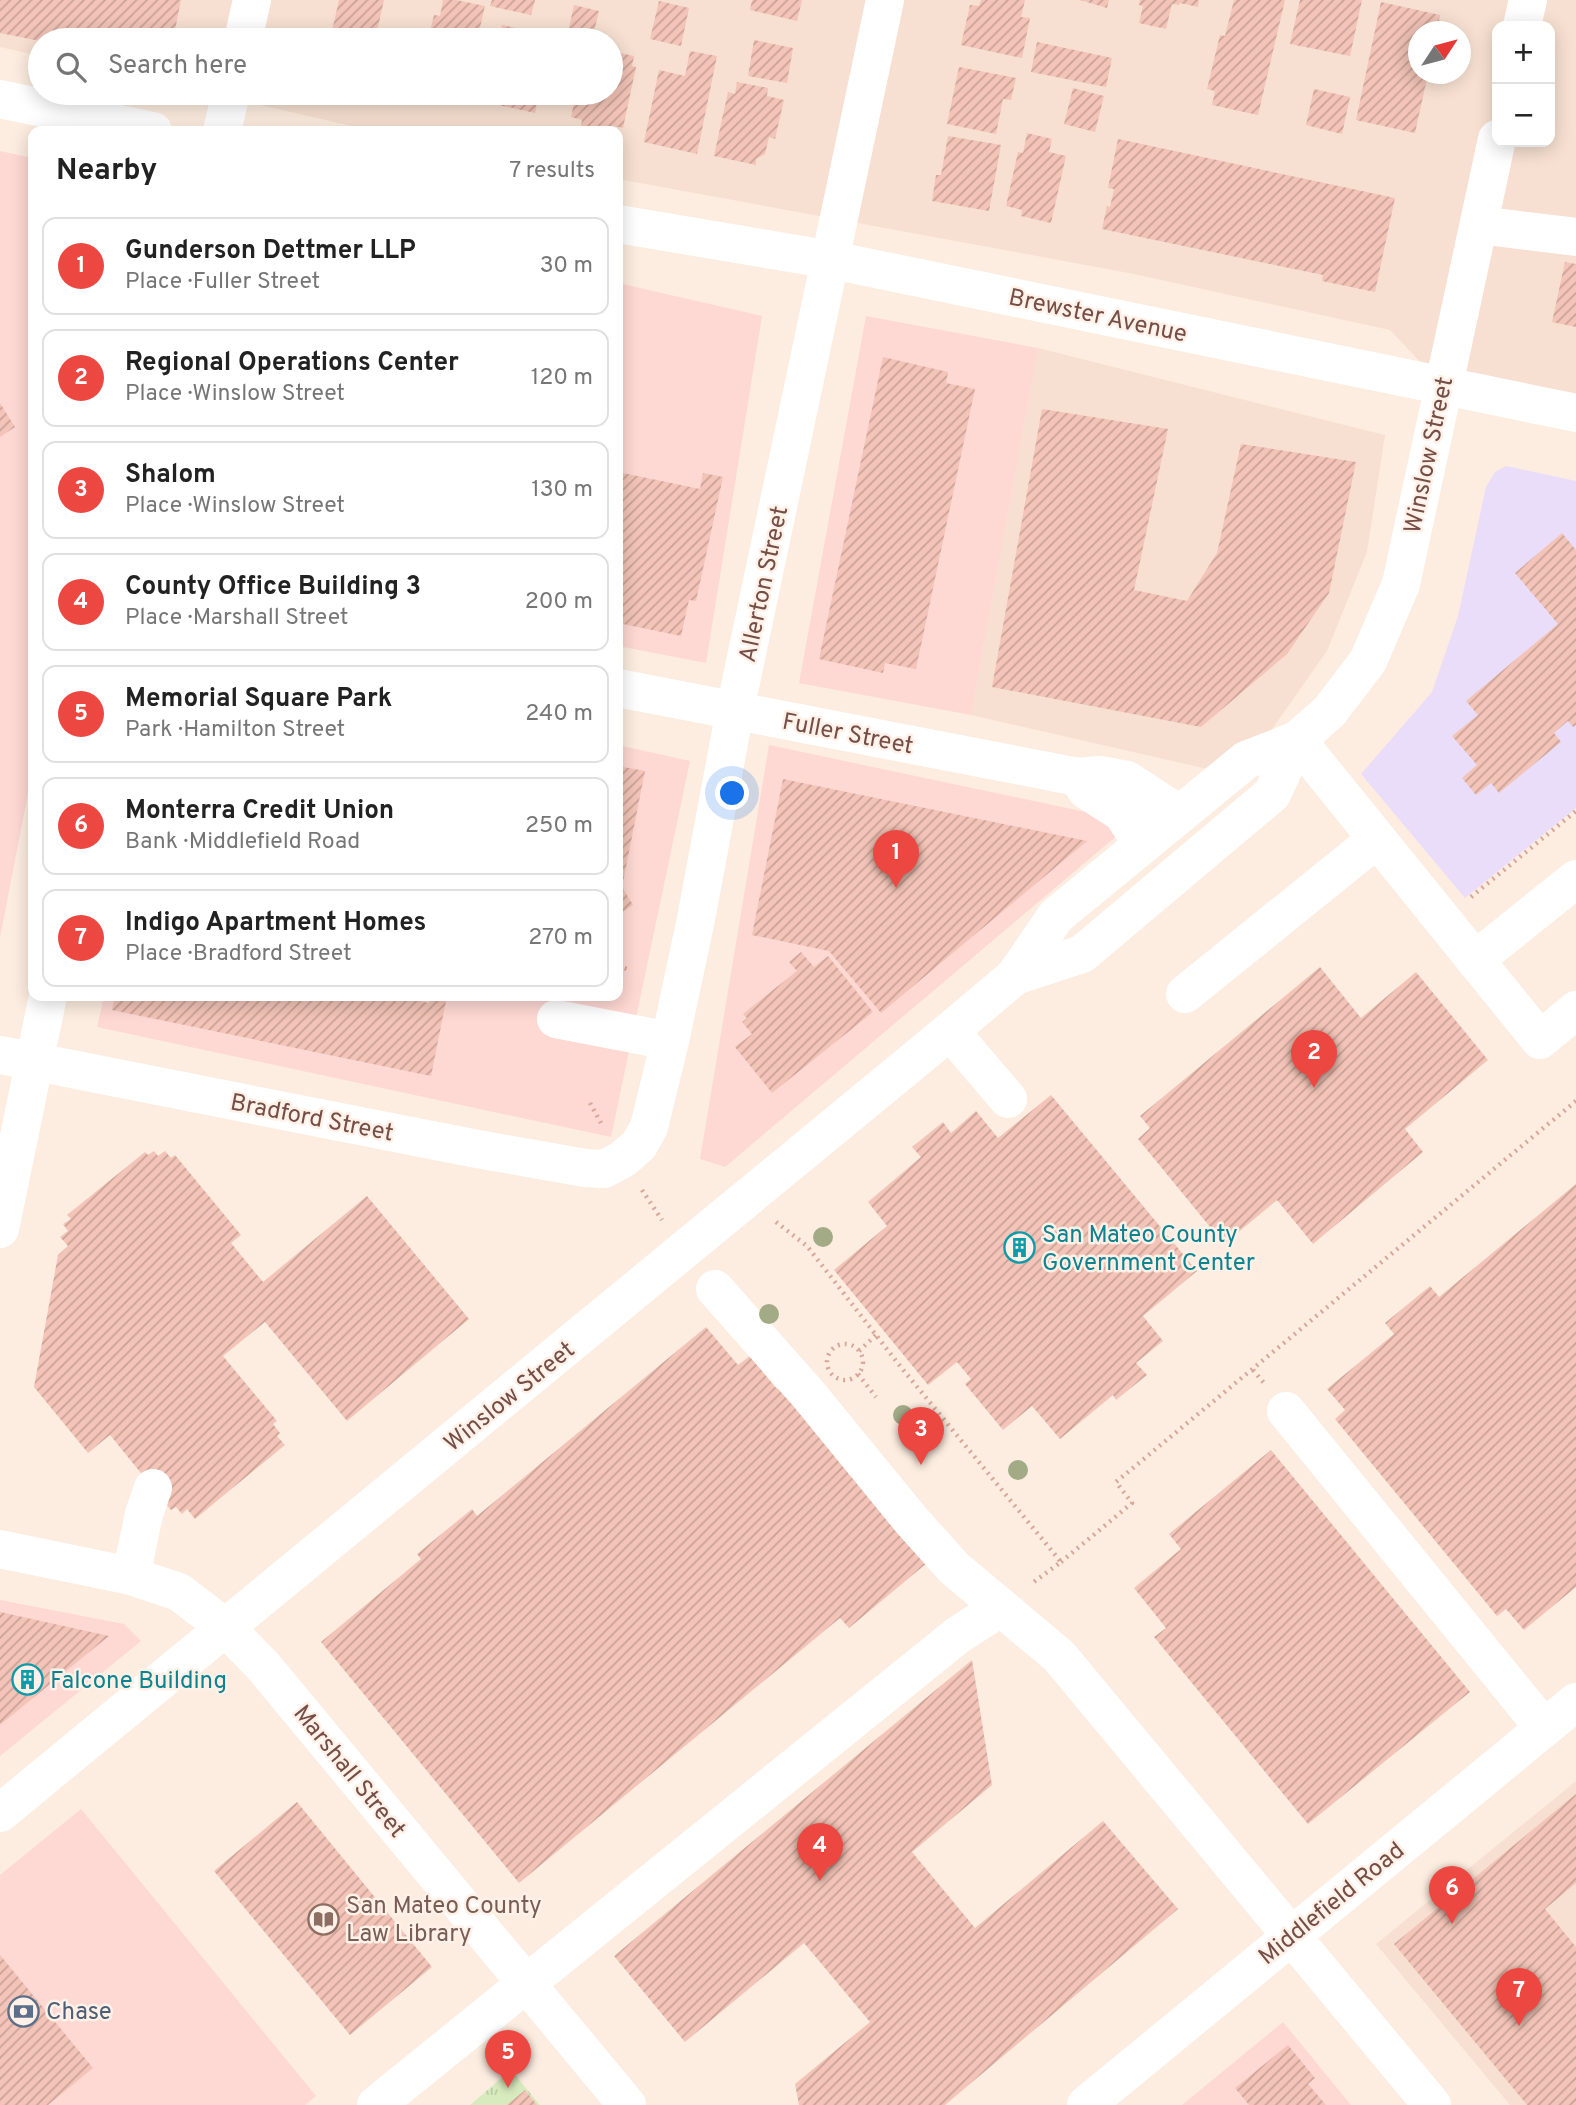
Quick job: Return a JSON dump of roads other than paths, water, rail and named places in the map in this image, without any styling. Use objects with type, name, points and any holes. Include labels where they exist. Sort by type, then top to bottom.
[{"type":"street","points":[[246,28],[252,0]]},
{"type":"street","name":"Allerton Street","points":[[630,1171],[649,1127],[670,1041],[735,710],[885,0]]},
{"type":"street","points":[[1523,21],[1528,0]]},
{"type":"street","points":[[0,99],[28,105]]},
{"type":"street","points":[[28,105],[128,126]]},
{"type":"street","points":[[223,126],[228,105]]},
{"type":"street","name":"Winslow Street","points":[[0,1813],[748,1200],[1016,976],[1056,916],[1179,814],[1246,760],[1297,740],[1329,712],[1368,661],[1401,584],[1495,147]]},
{"type":"street","name":"Brewster Avenue","points":[[623,225],[832,260],[1576,413]]},
{"type":"street","points":[[1479,225],[1576,237]]},
{"type":"street","name":"Fuller Street","points":[[623,689],[1078,777],[1100,775],[1127,780],[1179,814]]},
{"type":"street","points":[[1297,740],[1540,1040],[1576,1010]]},
{"type":"street","name":"Winslow Street","points":[[1016,976],[1082,954],[1124,919],[1272,794],[1297,740]]},
{"type":"street","points":[[1078,777],[1086,790],[1122,813],[1143,845]]},
{"type":"street","points":[[1185,993],[1377,839]]},
{"type":"street","points":[[1475,960],[1576,879]]},
{"type":"street","points":[[0,1229],[16,1059],[45,1001]]},
{"type":"street","points":[[556,1019],[670,1041]]},
{"type":"street","points":[[950,1031],[1008,1099]]},
{"type":"street","name":"Bradford Street","points":[[16,1059],[472,1148],[584,1168],[630,1171]]},
{"type":"street","points":[[715,1289],[808,1394],[954,1568],[1059,1656],[1432,2105]]},
{"type":"street","points":[[1286,1411],[1544,1728]]},
{"type":"street","points":[[131,1576],[144,1514],[153,1488]]},
{"type":"street","name":"Marshall Street","points":[[0,1549],[131,1576],[179,1592],[226,1628],[263,1666],[627,2105]]},
{"type":"street","points":[[376,2105],[958,1635],[1000,1608]]},
{"type":"street","name":"Middlefield Road","points":[[1086,2105],[1576,1702]]},
{"type":"place","name":"Gunderson Dettmer LLP","points":[[896,888]]},
{"type":"place","name":"Regional Operations Center","points":[[1314,1088]]},
{"type":"place","name":"San Mateo County Government Center","points":[[1019,1248]]},
{"type":"place","name":"Shalom","points":[[921,1465]]},
{"type":"place","name":"Falcone Building","points":[[27,1680]]},
{"type":"place","name":"County Office Building 3","points":[[820,1881]]},
{"type":"place","name":"San Mateo County Law Library","points":[[323,1919]]},
{"type":"place","name":"Monterra Credit Union","points":[[1452,1924]]},
{"type":"place","name":"Chase","points":[[23,2011]]},
{"type":"place","name":"Indigo Apartment Homes","points":[[1519,2026]]},
{"type":"place","name":"Memorial Square Park","points":[[508,2088]]}]
